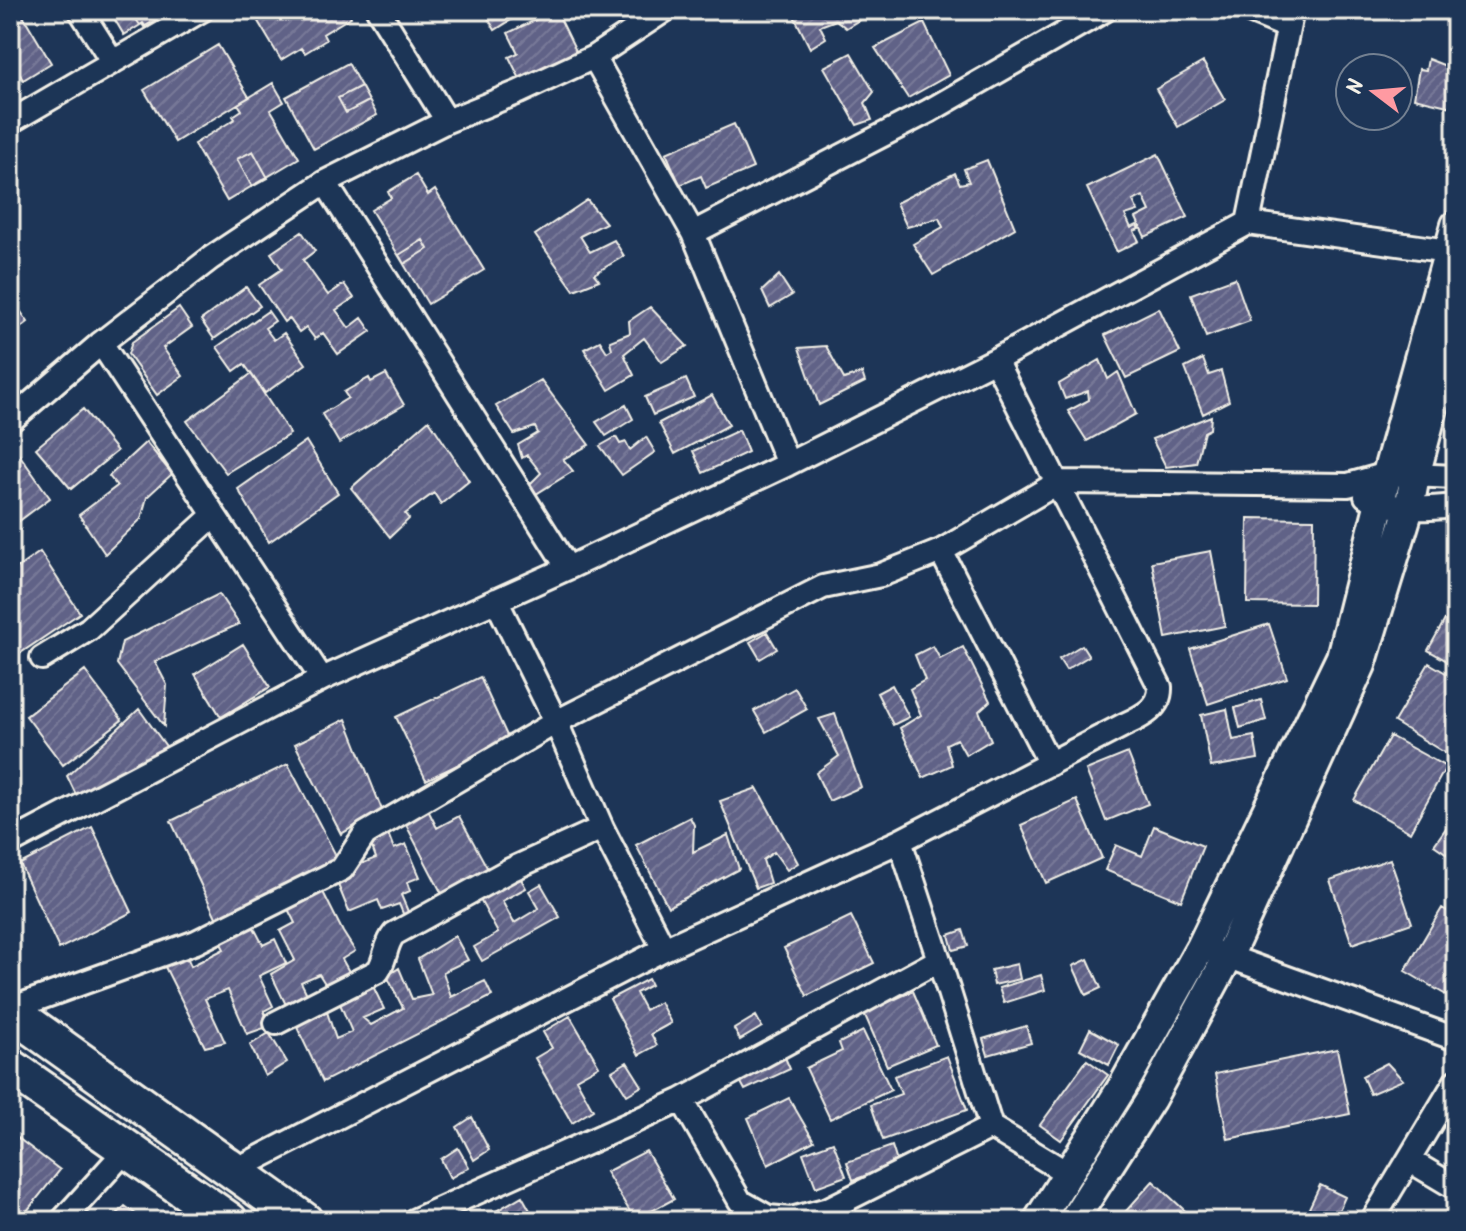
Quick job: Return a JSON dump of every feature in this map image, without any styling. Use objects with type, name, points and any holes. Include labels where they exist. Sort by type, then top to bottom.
[{"type":"main road","points":[[10,1010],[304,1221]]},
{"type":"main road","points":[[10,1067],[229,1221]]},
{"type":"street","points":[[80,10],[113,62]]},
{"type":"street","points":[[10,122],[202,10]]},
{"type":"street","points":[[378,10],[447,121]]},
{"type":"street","points":[[10,421],[101,343],[211,258],[325,182],[447,121],[594,57],[665,10]]},
{"type":"street","points":[[693,233],[929,111],[1105,10]]},
{"type":"street","points":[[1247,10],[1290,18],[1248,223]]},
{"type":"street","points":[[594,57],[693,233],[788,464]]},
{"type":"street","points":[[325,182],[568,568]]},
{"type":"street","points":[[10,843],[322,679],[788,464],[995,360],[1248,223],[1452,238],[1341,657],[1201,947],[1123,1086],[1038,1221]]},
{"type":"street","points":[[1073,1221],[1151,1099],[1229,955],[1361,665],[1409,508],[1456,321]]},
{"type":"street","points":[[101,343],[322,679]]},
{"type":"street","points":[[235,1170],[664,949],[900,841],[1146,713],[1157,703],[1160,687],[995,360]]},
{"type":"street","points":[[10,1010],[196,942],[342,869],[365,834],[556,722],[823,587],[881,575],[941,551],[1059,482],[1348,485],[1387,474],[1456,477]]},
{"type":"street","points":[[1348,485],[1380,504],[1409,508],[1456,506]]},
{"type":"street","points":[[42,658],[89,629],[214,515]]},
{"type":"street","points":[[941,551],[1050,764]]},
{"type":"street","points":[[496,600],[556,722],[602,828],[664,949]]},
{"type":"street","points":[[276,1023],[378,971],[394,934],[510,870],[602,828]]},
{"type":"street","points":[[900,841],[991,1127],[1067,1173]]},
{"type":"street","points":[[1201,947],[1456,1039]]},
{"type":"street","points":[[413,1221],[682,1100],[939,960]]},
{"type":"street","points":[[1372,1221],[1456,1081]]},
{"type":"street","points":[[682,1100],[740,1201],[768,1217],[791,1219],[828,1209],[991,1127]]},
{"type":"street","points":[[62,1221],[127,1149]]},
{"type":"street","points":[[1409,1160],[1456,1188]]},
{"type":"building","points":[[109,10],[162,10],[158,12],[161,17],[124,35]]},
{"type":"building","points":[[140,10],[157,10],[161,17],[145,26],[143,23],[140,25],[133,15]]},
{"type":"building","points":[[269,10],[347,10],[351,17],[323,34],[326,40],[305,53],[301,48],[281,60],[256,18]]},
{"type":"building","points":[[483,10],[527,10],[495,30]]},
{"type":"building","points":[[556,10],[578,55],[522,83],[509,57],[518,53],[508,33]]},
{"type":"building","points":[[791,10],[874,11],[846,28],[836,20],[820,26],[826,38],[810,48]]},
{"type":"building","points":[[22,14],[51,63],[23,80],[10,57],[10,19]]},
{"type":"building","points":[[924,23],[949,75],[908,98],[875,48]]},
{"type":"building","points":[[218,45],[249,97],[175,142],[144,90]]},
{"type":"building","points":[[851,53],[874,92],[865,103],[872,120],[857,125],[824,67]]},
{"type":"building","points":[[1428,59],[1456,70],[1456,108],[1414,98],[1419,69],[1426,70]]},
{"type":"building","points":[[1203,62],[1225,100],[1178,127],[1156,89]]},
{"type":"building","points":[[348,63],[377,115],[314,149],[286,97]]},
{"type":"building","points":[[273,83],[284,102],[271,110],[299,158],[227,201],[194,144],[235,119],[233,116],[242,110],[238,104]]},
{"type":"building","points":[[361,86],[369,101],[346,113],[338,98]]},
{"type":"building","points":[[734,124],[753,168],[706,188],[701,176],[680,185],[666,153]]},
{"type":"building","points":[[253,151],[268,178],[252,187],[237,159]]},
{"type":"building","points":[[1158,154],[1188,217],[1145,237],[1136,218],[1150,211],[1143,196],[1133,201],[1138,211],[1125,215],[1131,228],[1137,225],[1139,229],[1134,231],[1139,241],[1117,252],[1087,188]]},
{"type":"building","points":[[987,160],[1015,228],[933,275],[913,244],[943,227],[939,218],[907,227],[896,203],[955,173],[960,184],[969,182],[964,169]]},
{"type":"building","points":[[416,175],[428,195],[435,190],[484,270],[428,304],[371,210],[391,198],[388,192]]},
{"type":"building","points":[[587,200],[606,223],[580,236],[590,252],[614,240],[624,256],[594,274],[599,280],[574,290],[535,235]]},
{"type":"building","points":[[302,232],[315,251],[303,260],[328,295],[344,284],[354,298],[336,310],[349,328],[362,318],[371,331],[338,354],[323,333],[315,339],[306,327],[299,332],[289,318],[284,322],[259,285],[282,269],[271,253]]},
{"type":"building","points":[[423,240],[428,249],[404,264],[399,255]]},
{"type":"building","points":[[779,275],[792,295],[770,308],[762,291]]},
{"type":"building","points":[[1235,278],[1250,321],[1206,337],[1191,294]]},
{"type":"building","points":[[246,287],[260,306],[214,339],[201,320]]},
{"type":"building","points":[[10,296],[28,322],[11,335],[10,334]]},
{"type":"building","points":[[650,307],[687,346],[662,362],[644,338],[624,354],[634,375],[609,390],[584,349],[600,341],[607,352],[612,349],[610,341],[630,333],[629,321]]},
{"type":"building","points":[[179,308],[192,327],[163,348],[183,376],[157,395],[128,354],[132,342]]},
{"type":"building","points":[[1159,308],[1180,352],[1126,378],[1105,335]]},
{"type":"building","points":[[268,311],[275,321],[265,328],[274,340],[284,333],[306,364],[265,393],[244,364],[234,371],[217,347]]},
{"type":"building","points":[[826,346],[844,379],[862,373],[865,382],[819,405],[799,348]]},
{"type":"building","points":[[1203,359],[1209,375],[1221,371],[1229,401],[1203,414],[1185,368]]},
{"type":"building","points":[[1100,360],[1108,379],[1118,372],[1136,414],[1087,441],[1068,411],[1089,400],[1088,391],[1065,399],[1059,384]]},
{"type":"building","points":[[251,374],[290,434],[226,473],[187,421]]},
{"type":"building","points":[[386,374],[404,405],[339,443],[322,414],[348,398],[344,392],[369,378],[371,382]]},
{"type":"building","points":[[686,379],[694,397],[653,415],[645,397]]},
{"type":"building","points":[[541,380],[589,445],[563,459],[573,471],[536,494],[530,484],[541,473],[527,455],[522,458],[518,445],[538,433],[535,427],[514,434],[496,406]]},
{"type":"building","points":[[712,395],[729,425],[675,454],[659,423]]},
{"type":"building","points":[[626,405],[633,419],[606,436],[596,422]]},
{"type":"building","points":[[83,409],[117,451],[71,489],[36,448]]},
{"type":"building","points":[[1211,416],[1210,429],[1204,432],[1196,463],[1166,467],[1152,439]]},
{"type":"building","points":[[429,420],[469,481],[441,504],[434,493],[405,514],[409,519],[390,537],[351,488]]},
{"type":"building","points":[[739,430],[748,452],[703,473],[693,451]]},
{"type":"building","points":[[616,437],[620,444],[626,442],[630,450],[646,437],[655,452],[622,475],[600,446]]},
{"type":"building","points":[[306,441],[338,493],[269,542],[238,489]]},
{"type":"building","points":[[146,442],[172,474],[147,497],[141,519],[105,554],[79,515],[117,486],[109,476]]},
{"type":"building","points":[[14,447],[50,498],[10,528],[10,450]]},
{"type":"building","points":[[1248,518],[1314,519],[1313,604],[1247,603]]},
{"type":"building","points":[[1211,551],[1225,626],[1166,638],[1152,562]]},
{"type":"building","points":[[40,552],[80,613],[10,660],[10,573]]},
{"type":"building","points":[[219,594],[239,624],[155,662],[167,685],[164,726],[117,664],[122,642]]},
{"type":"building","points":[[1456,600],[1456,666],[1428,650]]},
{"type":"building","points":[[1269,624],[1287,678],[1208,704],[1190,649]]},
{"type":"building","points":[[767,632],[777,649],[760,659],[750,642]]},
{"type":"building","points":[[243,644],[270,687],[221,717],[195,674]]},
{"type":"building","points":[[1082,645],[1089,656],[1066,670],[1059,659]]},
{"type":"building","points":[[933,646],[940,659],[963,647],[990,701],[979,711],[991,740],[966,755],[957,739],[946,744],[952,765],[923,778],[900,728],[921,715],[910,689],[925,680],[915,655]]},
{"type":"building","points":[[1429,663],[1456,679],[1455,759],[1394,722]]},
{"type":"building","points":[[85,671],[122,720],[63,765],[26,716]]},
{"type":"building","points":[[480,677],[509,740],[426,780],[396,717]]},
{"type":"building","points":[[892,685],[909,717],[893,725],[877,693]]},
{"type":"building","points":[[795,688],[807,709],[766,732],[754,711]]},
{"type":"building","points":[[1261,700],[1266,720],[1240,728],[1235,708]]},
{"type":"building","points":[[139,709],[168,749],[79,801],[67,776]]},
{"type":"building","points":[[1227,709],[1233,740],[1254,736],[1258,759],[1211,767],[1201,715]]},
{"type":"building","points":[[835,714],[861,787],[829,801],[816,773],[839,756],[819,719]]},
{"type":"building","points":[[346,719],[382,810],[341,834],[295,744]]},
{"type":"building","points":[[1390,736],[1446,767],[1410,832],[1354,800]]},
{"type":"building","points":[[1128,753],[1148,804],[1106,821],[1086,770]]},
{"type":"building","points":[[288,764],[341,865],[221,928],[171,821]]},
{"type":"building","points":[[757,788],[798,863],[787,870],[774,852],[763,860],[770,883],[756,888],[720,801]]},
{"type":"building","points":[[1077,800],[1102,858],[1046,883],[1021,825]]},
{"type":"building","points":[[427,808],[437,828],[459,816],[489,871],[443,896],[404,821]]},
{"type":"building","points":[[1456,814],[1456,860],[1434,845]]},
{"type":"building","points":[[690,817],[694,825],[693,852],[728,835],[739,869],[668,907],[636,845]]},
{"type":"building","points":[[1154,826],[1203,846],[1181,901],[1105,870],[1116,845],[1142,856]]},
{"type":"building","points":[[92,827],[132,912],[59,949],[20,864]]},
{"type":"building","points":[[387,831],[394,849],[406,844],[420,877],[407,882],[410,891],[401,895],[412,921],[407,923],[399,904],[382,910],[378,900],[349,912],[334,875],[376,858],[369,839]]},
{"type":"building","points":[[1390,859],[1412,923],[1352,944],[1330,880]]},
{"type":"building","points":[[519,875],[526,888],[502,901],[514,923],[539,908],[529,891],[541,884],[560,917],[482,961],[474,947],[498,933],[479,898]]},
{"type":"building","points":[[319,884],[355,951],[342,959],[352,977],[329,990],[319,974],[301,982],[309,998],[288,1009],[271,974],[295,960],[280,931],[295,923],[284,901]]},
{"type":"building","points":[[1442,908],[1456,916],[1456,994],[1453,999],[1405,971]]},
{"type":"building","points":[[851,916],[874,963],[807,996],[784,948]]},
{"type":"building","points":[[249,918],[263,945],[275,939],[286,963],[259,976],[273,1006],[264,1011],[270,1026],[247,1034],[228,990],[205,999],[225,1042],[205,1047],[162,961],[184,950],[191,966],[224,949],[216,935]]},
{"type":"building","points":[[963,930],[968,946],[953,950],[949,935]]},
{"type":"building","points":[[455,936],[468,960],[443,972],[451,997],[485,981],[492,996],[323,1082],[294,1021],[325,1006],[336,1039],[352,1032],[338,999],[372,984],[384,1009],[363,1018],[371,1025],[403,1008],[387,976],[399,968],[412,999],[432,995],[418,959]]},
{"type":"building","points":[[1088,959],[1101,988],[1086,995],[1073,966]]},
{"type":"building","points":[[1017,964],[1020,979],[994,985],[991,970]]},
{"type":"building","points":[[1041,975],[1045,990],[1004,1003],[999,988]]},
{"type":"building","points":[[648,979],[651,985],[636,993],[645,1010],[660,1002],[671,1023],[651,1034],[657,1045],[639,1055],[610,999]]},
{"type":"building","points":[[913,991],[936,1045],[887,1066],[864,1013]]},
{"type":"building","points":[[570,1016],[599,1066],[576,1079],[593,1110],[572,1123],[535,1058],[552,1048],[543,1032]]},
{"type":"building","points":[[756,1016],[762,1027],[740,1040],[734,1029]]},
{"type":"building","points":[[1026,1026],[1031,1043],[988,1055],[983,1039]]},
{"type":"building","points":[[1090,1029],[1119,1045],[1109,1065],[1080,1049]]},
{"type":"building","points":[[863,1031],[891,1090],[830,1119],[806,1068],[842,1051],[839,1043]]},
{"type":"building","points":[[269,1033],[287,1062],[265,1076],[250,1045]]},
{"type":"building","points":[[1337,1049],[1350,1114],[1228,1139],[1215,1074]]},
{"type":"building","points":[[784,1055],[790,1069],[745,1090],[738,1077]]},
{"type":"building","points":[[947,1056],[967,1110],[883,1140],[871,1105],[901,1094],[894,1076]]},
{"type":"building","points":[[1087,1060],[1108,1075],[1061,1140],[1040,1125]]},
{"type":"building","points":[[627,1062],[642,1086],[627,1095],[612,1071]]},
{"type":"building","points":[[1387,1063],[1403,1080],[1370,1094],[1362,1076]]},
{"type":"building","points":[[789,1098],[814,1141],[768,1165],[748,1118]]},
{"type":"building","points":[[472,1117],[489,1150],[474,1160],[457,1127]]},
{"type":"building","points":[[10,1132],[60,1170],[19,1221],[10,1221]]},
{"type":"building","points":[[833,1142],[846,1176],[816,1187],[803,1153]]},
{"type":"building","points":[[892,1146],[898,1165],[853,1180],[847,1162]]},
{"type":"building","points":[[458,1148],[469,1167],[450,1178],[441,1159]]},
{"type":"building","points":[[646,1151],[674,1199],[635,1220],[606,1172]]},
{"type":"building","points":[[1153,1181],[1196,1221],[1117,1221]]},
{"type":"building","points":[[1320,1185],[1345,1197],[1334,1221],[1303,1221]]},
{"type":"building","points":[[522,1196],[536,1221],[479,1221]]},
{"type":"building","points":[[125,1206],[145,1221],[110,1221]]}]
